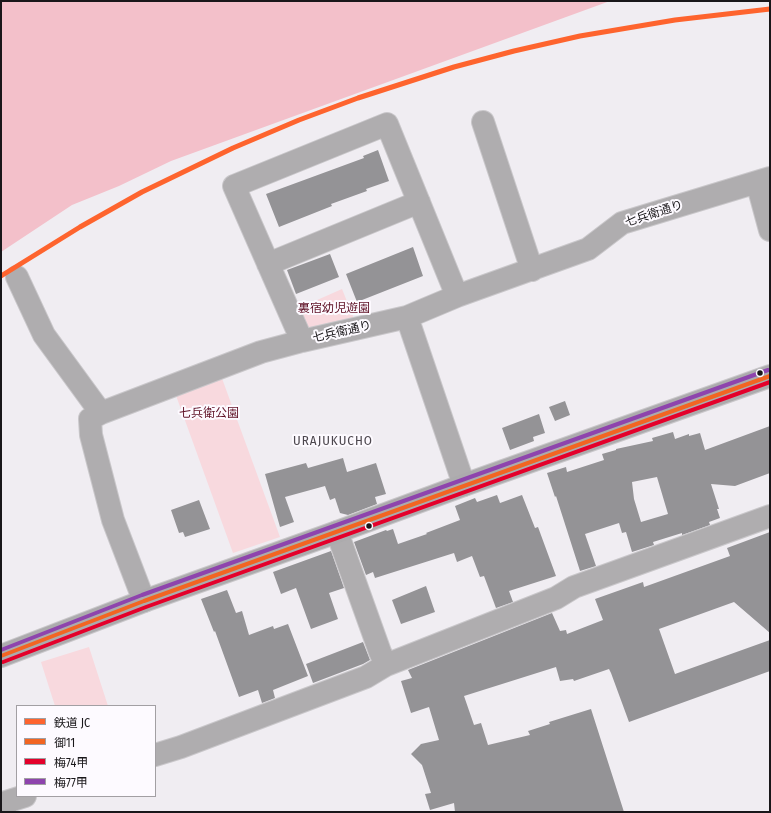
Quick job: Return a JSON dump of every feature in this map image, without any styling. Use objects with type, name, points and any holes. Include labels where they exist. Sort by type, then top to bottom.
[{"type":"highway","points":[[1,656],[144,601],[770,376]]},
{"type":"street","points":[[483,122],[532,270]]},
{"type":"street","points":[[302,341],[234,186],[387,124],[457,296]]},
{"type":"street","points":[[764,180],[770,230]]},
{"type":"street","name":"七兵衛通り","points":[[101,413],[261,352],[407,317],[457,296],[588,249],[622,223],[764,180]]},
{"type":"street","points":[[268,264],[419,202]]},
{"type":"street","points":[[17,277],[44,335],[101,413],[90,419],[91,435],[113,520],[144,601]]},
{"type":"street","points":[[407,317],[464,485]]},
{"type":"street","points":[[156,755],[181,747],[366,677],[386,665],[556,598],[574,587],[770,516]]},
{"type":"street","points":[[337,532],[386,665]]},
{"type":"street","points":[[6,812],[3,803],[22,797]]},
{"type":"green space","name":"裏宿幼児遊園","points":[[342,289],[355,321],[308,330],[299,308]]},
{"type":"green space","name":"七兵衛公園","points":[[220,373],[280,537],[233,553],[174,390]]},
{"type":"green space","points":[[89,647],[108,705],[55,705],[41,662]]},
{"type":"shaded area","points":[[1,1],[610,1],[171,161],[119,186],[72,205],[1,252]]},
{"type":"building","points":[[378,150],[389,181],[366,189],[367,191],[331,204],[332,206],[279,227],[266,194],[364,158],[363,156]]},
{"type":"building","points":[[413,247],[423,276],[357,302],[346,274]]},
{"type":"building","points":[[330,254],[339,277],[296,294],[287,270]]},
{"type":"building","points":[[565,401],[570,415],[555,421],[549,407]]},
{"type":"building","points":[[539,414],[545,433],[533,437],[534,441],[510,450],[502,428]]},
{"type":"building","points":[[770,426],[770,473],[735,486],[711,484],[719,509],[717,509],[720,518],[709,522],[710,525],[682,535],[682,533],[653,542],[654,545],[632,552],[626,532],[622,533],[619,523],[585,534],[596,566],[580,571],[547,473],[566,467],[567,472],[604,460],[602,454],[616,449],[653,441],[652,438],[673,432],[675,439],[689,434],[689,436],[700,433],[705,450]],"holes":[[[657,477],[668,514],[641,522],[634,499],[632,482]]]},
{"type":"building","points":[[343,458],[347,472],[376,463],[386,494],[375,497],[377,504],[348,515],[340,513],[335,498],[330,500],[325,486],[285,497],[294,522],[280,527],[265,474],[306,463],[308,468]]},
{"type":"building","points":[[497,495],[500,503],[522,495],[535,528],[538,527],[556,576],[509,591],[513,602],[496,608],[484,576],[480,577],[472,556],[457,562],[454,553],[375,578],[373,572],[366,575],[354,542],[386,530],[393,529],[398,544],[460,520],[455,506],[475,498],[477,502]]},
{"type":"building","points":[[199,500],[210,529],[185,537],[183,532],[179,533],[171,510]]},
{"type":"building","points":[[770,532],[770,633],[734,602],[659,629],[675,674],[770,640],[770,671],[629,722],[609,669],[574,681],[573,679],[560,681],[556,667],[464,696],[474,725],[481,723],[488,745],[530,735],[528,731],[550,724],[549,722],[591,709],[624,812],[455,812],[454,803],[430,810],[425,794],[431,793],[422,765],[411,754],[421,744],[439,740],[429,707],[411,713],[401,681],[412,678],[408,670],[552,613],[560,631],[566,630],[567,634],[603,620],[595,599],[643,582],[644,587],[730,556],[727,548]]},
{"type":"building","points":[[331,551],[344,588],[329,593],[338,619],[311,629],[296,588],[281,594],[273,572]]},
{"type":"building","points":[[426,586],[435,612],[401,624],[392,600]]},
{"type":"building","points":[[227,590],[236,613],[242,611],[249,635],[273,626],[274,629],[288,624],[308,676],[273,690],[275,698],[262,703],[258,690],[239,697],[215,631],[214,632],[201,599]]},
{"type":"building","points":[[363,642],[370,660],[313,683],[306,664]]},
{"type":"rail line","name":"JC","points":[[1,276],[80,227],[142,192],[233,148],[299,120],[358,98],[454,67],[514,51],[580,36],[675,20],[770,9]]},
{"type":"transit line","name":"梅77甲","points":[[1,650],[142,595],[768,370]]},
{"type":"transit line","name":"御11","points":[[1,656],[144,601],[770,376]]},
{"type":"transit line","name":"梅74甲","points":[[3,662],[146,607],[770,382]]},
{"type":"district","name":"URAJUKUCHO","points":[[333,441]]}]
